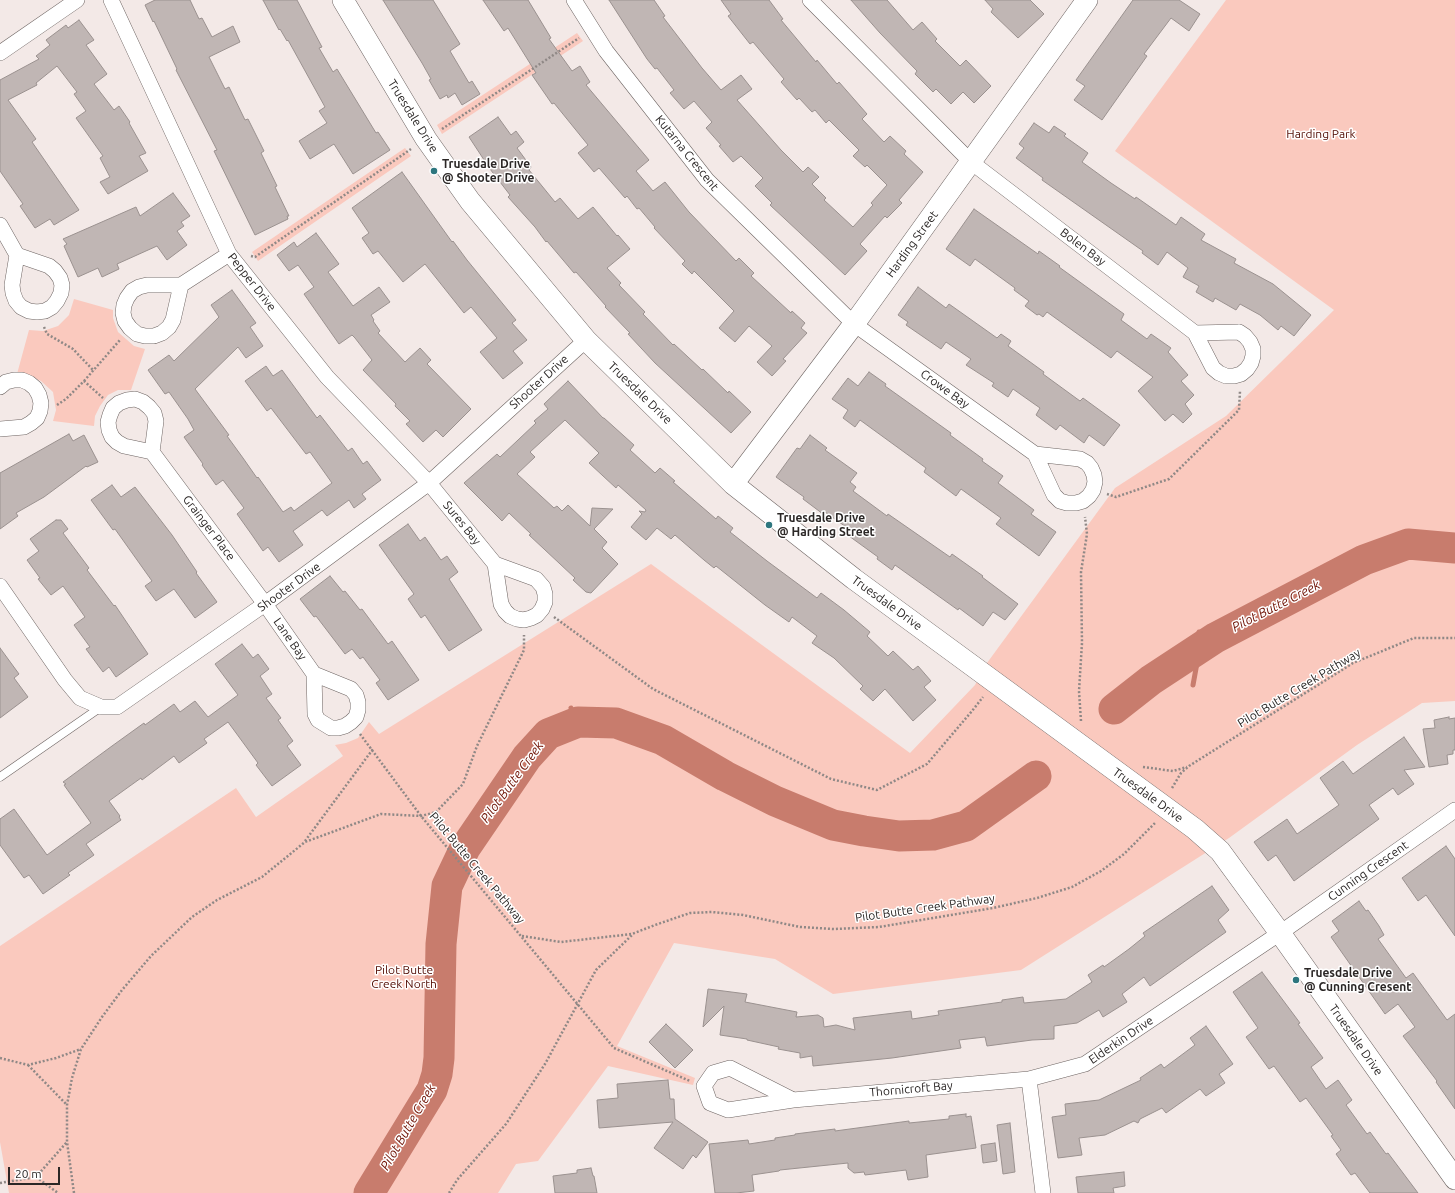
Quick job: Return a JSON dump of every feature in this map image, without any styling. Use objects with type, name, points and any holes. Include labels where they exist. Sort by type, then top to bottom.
[{"type":"street","points":[[0,53],[77,0]]},
{"type":"street","name":"Pepper Drive","points":[[111,0],[229,254],[327,377],[429,483]]},
{"type":"street","name":"Truesdale Drive","points":[[343,0],[426,139],[470,201],[586,340],[733,484],[854,579],[1195,829],[1220,851],[1455,1179]]},
{"type":"street","name":"Kutarna Crescent","points":[[574,0],[606,51],[707,180],[854,324]]},
{"type":"street","points":[[810,0],[971,162]]},
{"type":"street","name":"Harding Street","points":[[733,484],[854,324],[1087,0]]},
{"type":"street","name":"Bolen Bay","points":[[971,162],[1195,333],[1213,368],[1219,373],[1226,376],[1241,374]]},
{"type":"street","points":[[0,224],[17,255],[12,285],[16,301],[21,307],[29,311],[45,311],[52,307],[58,301],[61,293],[62,285],[60,278],[49,266],[17,255]]},
{"type":"street","points":[[181,285],[173,320],[169,327],[162,333],[154,336],[145,336],[137,334],[130,328],[125,321],[123,313],[124,305],[132,291],[147,285],[181,285],[229,254]]},
{"type":"street","name":"Crowe Bay","points":[[854,324],[1035,454],[1080,459],[1086,463],[1091,468],[1094,475],[1095,482],[1093,490]]},
{"type":"street","points":[[1195,333],[1239,332],[1245,336],[1253,348],[1253,356],[1247,369],[1241,374]]},
{"type":"street","name":"Shooter Drive","points":[[0,586],[65,680],[80,698],[101,707],[117,707],[265,604],[429,483],[586,340]]},
{"type":"street","points":[[0,387],[6,382],[22,380],[35,388],[41,403],[37,418],[31,423],[24,427],[0,429]]},
{"type":"street","points":[[135,399],[149,406],[154,413],[156,421],[152,452],[124,446],[112,437],[108,422],[114,408],[119,403],[135,399]]},
{"type":"street","name":"Grainger Place","points":[[152,452],[265,604]]},
{"type":"street","name":"Crowe Bay","points":[[1035,454],[1054,496],[1067,504],[1083,501]]},
{"type":"street","name":"Sures Bay","points":[[429,483],[495,564]]},
{"type":"street","points":[[1083,501],[1093,490]]},
{"type":"street","points":[[495,564],[536,579],[543,587],[545,594],[545,602],[542,609],[537,615],[524,620],[516,619],[510,616],[501,604],[495,564]]},
{"type":"street","name":"Lane Bay","points":[[265,604],[314,674]]},
{"type":"street","points":[[314,674],[351,689],[356,695],[358,710],[356,717],[352,722],[338,728],[331,728],[318,720],[315,714],[314,674]]},
{"type":"street","name":"Cunning Crescent","points":[[1280,933],[1455,810]]},
{"type":"street","name":"Elderkin Drive","points":[[1029,1079],[1085,1064],[1280,933]]},
{"type":"street","points":[[704,1086],[713,1073],[730,1068],[793,1100]]},
{"type":"street","points":[[1029,1079],[1043,1193]]},
{"type":"street","name":"Thornicroft Bay","points":[[704,1086],[710,1103],[728,1110],[793,1100],[1029,1079]]},
{"type":"lane","points":[[0,777],[101,707]]},
{"type":"path","points":[[440,130],[592,30]]},
{"type":"path","points":[[229,254],[255,257],[408,152]]},
{"type":"path","points":[[37,312],[47,334],[73,349],[94,371]]},
{"type":"path","points":[[40,411],[54,407],[66,399],[94,371],[130,328]]},
{"type":"path","points":[[1093,490],[1116,497],[1169,479],[1239,410],[1241,374]]},
{"type":"path","points":[[84,381],[114,408]]},
{"type":"path","points":[[1070,738],[1081,724],[1079,691],[1082,643],[1081,572],[1087,534],[1083,501]]},
{"type":"path","points":[[542,609],[570,627],[653,689],[831,779],[877,790],[926,764],[972,711],[994,682]]},
{"type":"path","points":[[352,722],[421,816],[436,812],[463,784],[477,746],[524,650],[524,620]]},
{"type":"path","name":"Pilot Butte Creek Pathway","points":[[1170,791],[1181,773],[1189,766],[1353,663],[1414,638],[1455,638]]},
{"type":"path","points":[[305,842],[372,749]]},
{"type":"path","points":[[1126,779],[1136,766],[1173,771],[1189,766]]},
{"type":"path","name":"Pilot Butte Creek Pathway","points":[[74,1193],[67,1142],[67,1105],[72,1078],[81,1049],[122,990],[151,956],[168,939],[192,917],[217,900],[262,877],[305,842],[381,814],[421,816],[522,936],[561,942],[632,934],[690,914],[712,912],[744,915],[800,927],[834,929],[879,927],[993,908],[1037,898],[1072,887],[1101,871],[1124,854],[1156,821]]},
{"type":"path","points":[[449,1193],[457,1180],[506,1124],[545,1064],[596,970],[632,934]]},
{"type":"path","points":[[522,936],[614,1048],[704,1086]]},
{"type":"path","points":[[0,1058],[28,1064],[56,1058],[81,1049]]},
{"type":"path","points":[[28,1064],[67,1105]]},
{"type":"path","points":[[0,1183],[36,1177],[67,1142]]},
{"type":"path","points":[[36,1177],[58,1193]]},
{"type":"green space","name":"Pilot Butte Creek North","points":[[1226,0],[1455,0],[1455,701],[1422,703],[1357,745],[1229,838],[1021,970],[833,994],[775,959],[674,943],[617,1046],[695,1078],[693,1085],[608,1066],[538,1161],[516,1164],[498,1193],[9,1193],[0,1142],[0,946],[236,788],[256,817],[343,756],[335,745],[346,743],[358,738],[369,722],[379,734],[651,564],[910,753],[975,685],[987,663],[1115,488],[1226,416],[1334,310],[1115,151]]},
{"type":"green space","points":[[577,33],[583,41],[442,134],[437,125]]},
{"type":"green space","points":[[405,148],[411,156],[258,261],[252,252]]},
{"type":"green space","points":[[74,299],[113,310],[113,318],[118,332],[134,346],[145,349],[131,390],[118,390],[108,395],[95,416],[94,426],[53,421],[56,410],[53,392],[41,381],[29,376],[17,374],[29,330],[43,331],[58,326],[69,315]]},
{"type":"building","points":[[155,0],[190,0],[199,19],[202,18],[212,37],[233,26],[240,42],[209,57],[225,89],[229,87],[245,120],[248,119],[264,151],[261,153],[277,186],[275,187],[289,216],[287,216],[288,219],[255,235],[214,151],[217,150],[145,5]]},
{"type":"building","points":[[263,0],[297,0],[322,47],[319,48],[333,72],[337,69],[376,133],[378,132],[390,150],[353,174],[334,144],[310,159],[299,141],[327,123],[319,111],[325,107],[288,40],[287,41],[280,29],[279,30]]},
{"type":"building","points":[[383,0],[433,0],[460,44],[450,51],[469,83],[472,81],[480,94],[462,105],[455,93],[448,98],[447,95],[440,99],[429,80],[431,79],[422,63]]},
{"type":"building","points":[[483,0],[528,0],[551,38],[549,39],[572,71],[580,66],[590,82],[586,85],[649,160],[636,171],[653,191],[665,182],[689,212],[736,261],[739,258],[754,273],[751,276],[791,313],[792,311],[805,323],[801,328],[807,333],[783,359],[786,361],[772,376],[757,362],[772,346],[749,326],[735,342],[719,328],[734,311],[694,271],[692,274],[682,264],[685,261],[654,228],[655,227],[639,208],[637,209],[627,196],[625,198],[599,168],[594,172],[578,153],[588,145],[554,103],[552,104],[532,75],[536,73],[508,28],[504,31]]},
{"type":"building","points":[[609,0],[654,0],[665,16],[663,17],[721,90],[741,75],[752,89],[737,100],[781,150],[803,172],[808,167],[819,177],[812,184],[826,198],[824,200],[853,227],[873,205],[871,203],[887,185],[867,165],[865,167],[853,156],[859,150],[829,120],[826,123],[815,110],[812,112],[799,98],[797,100],[781,82],[784,79],[753,42],[750,44],[728,16],[731,14],[721,0],[769,0],[783,19],[781,20],[816,62],[817,60],[837,84],[839,82],[867,114],[862,119],[884,142],[890,136],[906,151],[904,154],[923,172],[899,200],[902,203],[887,218],[885,216],[860,244],[867,251],[845,275],[770,205],[772,203],[755,186],[763,178],[741,156],[733,162],[706,128],[712,122],[694,101],[684,109],[670,93],[674,90],[657,68],[655,69],[647,59]]},
{"type":"building","points":[[851,0],[887,0],[913,30],[922,22],[937,39],[935,41],[960,66],[966,60],[991,86],[974,103],[963,92],[951,104],[936,89],[933,92],[915,74],[917,71],[880,33]]},
{"type":"building","points":[[985,0],[1030,0],[1044,14],[1018,38],[991,12],[993,9]]},
{"type":"building","points":[[1133,0],[1179,0],[1200,14],[1189,31],[1171,18],[1144,54],[1147,56],[1102,120],[1074,100],[1085,86],[1076,80]]},
{"type":"building","points":[[79,20],[94,40],[86,45],[107,74],[94,84],[114,110],[119,106],[130,122],[129,123],[146,153],[139,156],[148,171],[108,194],[100,182],[110,177],[100,158],[103,156],[76,118],[86,111],[74,94],[77,92],[57,66],[36,83],[37,85],[8,100],[36,139],[32,142],[79,210],[54,225],[50,219],[35,228],[20,206],[23,204],[0,171],[0,80],[39,59],[36,56],[50,45],[46,40],[66,25],[68,28]]},
{"type":"building","points":[[498,117],[511,135],[516,131],[524,142],[517,148],[531,167],[529,170],[555,202],[560,198],[578,219],[593,207],[630,249],[607,268],[621,283],[619,285],[645,312],[643,314],[673,345],[674,344],[702,370],[703,369],[728,393],[729,391],[751,412],[731,433],[655,363],[628,334],[630,333],[605,307],[606,306],[576,272],[574,273],[547,241],[546,242],[535,227],[508,197],[510,195],[490,169],[469,137]]},
{"type":"building","points":[[1034,123],[1049,133],[1054,126],[1066,134],[1064,136],[1088,153],[1082,162],[1111,183],[1135,199],[1136,197],[1176,225],[1181,217],[1205,234],[1201,240],[1236,259],[1234,263],[1273,284],[1311,315],[1294,336],[1281,326],[1278,330],[1260,315],[1240,304],[1236,310],[1215,298],[1213,302],[1196,292],[1199,286],[1183,277],[1188,268],[1167,252],[1158,265],[1142,253],[1143,251],[1042,180],[1043,178],[1016,158],[1024,148],[1019,144]]},
{"type":"building","points":[[402,172],[452,242],[453,241],[516,320],[512,323],[527,340],[513,351],[523,363],[503,379],[480,352],[497,338],[471,307],[464,313],[425,264],[403,282],[378,251],[373,254],[362,238],[369,233],[352,208]]},
{"type":"building","points":[[173,193],[190,216],[181,222],[184,226],[177,231],[187,245],[167,260],[157,246],[117,264],[119,269],[102,277],[98,268],[78,277],[64,246],[67,244],[63,239],[136,207],[140,216]]},
{"type":"building","points":[[974,209],[1038,254],[1039,251],[1124,314],[1121,320],[1147,339],[1151,334],[1171,348],[1168,352],[1188,375],[1181,381],[1194,395],[1185,404],[1192,414],[1183,423],[1173,414],[1165,421],[1138,391],[1153,377],[1117,351],[1111,358],[1047,312],[1043,317],[1039,314],[1037,315],[1025,306],[1029,301],[1014,290],[1015,288],[975,259],[970,266],[946,249]]},
{"type":"building","points":[[316,233],[339,264],[328,272],[353,306],[379,287],[390,302],[371,315],[380,331],[378,333],[405,362],[420,348],[431,360],[427,364],[471,409],[443,437],[436,430],[423,442],[406,424],[410,421],[395,406],[396,404],[363,370],[372,360],[352,335],[339,344],[304,294],[314,287],[298,265],[289,271],[277,255],[294,242],[297,247]]},
{"type":"building","points":[[918,287],[946,308],[949,304],[997,338],[1001,334],[1011,341],[1008,346],[1044,372],[1043,374],[1080,401],[1083,398],[1120,425],[1104,446],[1089,435],[1084,443],[1060,425],[1056,430],[1036,415],[1040,408],[1013,389],[1008,397],[992,386],[994,383],[966,365],[971,359],[946,342],[941,349],[906,325],[908,322],[898,315]]},
{"type":"building","points":[[232,290],[256,323],[250,327],[263,346],[246,358],[238,347],[195,389],[229,435],[227,436],[257,478],[258,477],[283,512],[291,507],[294,511],[332,483],[310,452],[306,454],[271,408],[267,411],[245,381],[266,366],[273,376],[282,370],[317,418],[320,415],[348,451],[352,448],[363,464],[367,461],[381,480],[362,494],[366,499],[354,508],[349,500],[327,516],[322,510],[293,531],[303,545],[279,562],[268,547],[263,551],[237,514],[244,508],[223,480],[216,485],[202,465],[203,464],[184,437],[194,430],[188,419],[169,392],[165,394],[148,370],[169,355],[174,361],[219,317],[211,305]]},
{"type":"building","points":[[869,372],[886,384],[885,386],[951,433],[950,435],[983,459],[982,461],[1003,476],[998,483],[1034,510],[1031,514],[1056,532],[1039,556],[996,524],[1001,518],[961,489],[956,496],[924,472],[926,468],[860,420],[855,427],[843,418],[848,410],[832,399],[848,378],[858,386]]},
{"type":"building","points":[[568,381],[603,418],[634,445],[630,450],[655,473],[660,468],[675,481],[673,482],[716,519],[718,516],[733,528],[730,532],[767,561],[817,598],[821,593],[844,610],[870,632],[867,636],[888,656],[893,651],[913,670],[918,666],[931,681],[924,687],[936,700],[913,721],[885,689],[873,701],[860,689],[863,686],[834,658],[812,643],[817,636],[792,617],[789,622],[716,566],[714,568],[675,535],[671,539],[657,528],[646,540],[631,527],[642,514],[639,511],[645,512],[646,510],[618,485],[616,488],[589,463],[599,453],[565,420],[530,452],[535,457],[517,474],[554,508],[557,506],[562,511],[568,505],[590,526],[592,508],[613,509],[594,529],[607,542],[602,548],[618,564],[591,593],[586,592],[573,580],[575,578],[529,535],[531,534],[509,513],[502,521],[464,483],[497,454],[500,457],[536,423],[534,421],[548,409],[544,404]]},
{"type":"building","points":[[69,434],[73,441],[84,435],[98,462],[87,467],[86,466],[44,497],[16,513],[18,516],[0,529],[0,473]]},
{"type":"building","points":[[810,435],[827,448],[825,450],[857,473],[850,482],[856,487],[853,491],[887,516],[888,514],[950,557],[952,554],[1018,604],[1005,620],[993,612],[983,626],[895,565],[892,570],[877,559],[878,557],[849,536],[853,532],[825,512],[823,514],[803,499],[804,497],[776,477],[797,448],[800,449]]},
{"type":"building","points":[[112,485],[121,497],[135,487],[172,535],[197,572],[196,573],[217,602],[195,618],[174,589],[156,601],[145,586],[152,581],[115,529],[113,530],[91,500]]},
{"type":"building","points":[[56,520],[61,520],[68,529],[63,533],[89,568],[87,570],[114,606],[115,605],[148,654],[116,677],[109,667],[103,672],[86,649],[90,647],[74,625],[85,617],[63,586],[51,595],[38,579],[40,578],[27,560],[39,551],[30,539]]},
{"type":"building","points":[[408,524],[420,541],[425,537],[441,560],[447,556],[458,572],[449,579],[482,630],[449,651],[425,615],[421,618],[408,599],[414,594],[379,545]]},
{"type":"building","points":[[330,576],[343,592],[345,591],[360,610],[362,609],[388,644],[392,641],[419,680],[388,700],[376,683],[380,680],[363,657],[360,659],[352,649],[345,654],[316,616],[314,617],[300,599]]},
{"type":"building","points":[[242,644],[253,658],[258,654],[269,669],[260,676],[272,694],[266,698],[281,718],[278,720],[293,741],[287,746],[301,765],[272,786],[256,765],[258,763],[228,722],[204,739],[207,743],[179,763],[174,756],[142,780],[141,778],[109,801],[120,816],[119,817],[121,820],[86,844],[94,855],[68,873],[70,875],[43,894],[29,875],[24,878],[0,845],[0,819],[14,809],[47,855],[91,823],[64,785],[66,784],[63,782],[144,723],[145,725],[174,704],[180,712],[195,701],[208,717],[238,695],[215,664]]},
{"type":"building","points":[[0,648],[19,674],[14,678],[28,697],[0,718]]},
{"type":"building","points":[[1449,717],[1449,719],[1455,718],[1455,750],[1453,750],[1453,754],[1447,755],[1448,764],[1429,767],[1423,729],[1435,728],[1434,720]]},
{"type":"building","points":[[1404,737],[1425,767],[1404,770],[1414,784],[1398,795],[1393,788],[1369,805],[1379,819],[1294,881],[1276,855],[1268,861],[1254,842],[1287,819],[1297,834],[1339,805],[1320,778],[1343,761],[1353,774]]},
{"type":"building","points":[[1446,846],[1455,859],[1455,936],[1426,895],[1418,901],[1402,878]]},
{"type":"building","points":[[1212,886],[1229,910],[1218,920],[1226,932],[1150,986],[1144,977],[1122,994],[1127,1002],[1103,1017],[1099,1010],[1077,1023],[1054,1026],[1054,1039],[1032,1040],[987,1046],[985,1037],[959,1040],[961,1048],[892,1058],[813,1066],[812,1056],[800,1058],[800,1053],[778,1049],[779,1047],[747,1039],[720,1035],[724,1006],[703,1027],[708,989],[747,994],[745,1002],[797,1012],[796,1017],[818,1015],[823,1018],[824,1027],[836,1025],[855,1030],[853,1018],[911,1011],[912,1019],[939,1015],[938,1011],[1002,1002],[1002,1000],[1023,997],[1024,1003],[1066,999],[1092,982],[1088,975],[1103,965],[1104,967],[1145,936],[1143,933]]},
{"type":"building","points":[[1359,901],[1366,911],[1368,910],[1379,926],[1384,935],[1378,939],[1406,978],[1413,973],[1447,1020],[1455,1014],[1455,1109],[1436,1082],[1437,1081],[1403,1036],[1415,1027],[1398,1004],[1385,1014],[1331,937],[1339,931],[1332,921]]},
{"type":"building","points":[[1262,972],[1300,1023],[1298,1024],[1323,1058],[1311,1067],[1326,1089],[1338,1080],[1352,1100],[1346,1105],[1367,1134],[1370,1132],[1386,1154],[1388,1153],[1418,1193],[1370,1193],[1355,1173],[1351,1175],[1336,1154],[1341,1150],[1331,1136],[1333,1135],[1306,1098],[1300,1102],[1274,1066],[1269,1069],[1246,1037],[1258,1028],[1233,992]]},
{"type":"building","points":[[666,1024],[693,1050],[675,1068],[649,1042]]},
{"type":"building","points":[[1206,1026],[1233,1064],[1219,1074],[1225,1083],[1206,1096],[1200,1089],[1166,1113],[1162,1108],[1140,1119],[1138,1123],[1134,1121],[1105,1135],[1079,1138],[1082,1155],[1058,1158],[1052,1117],[1066,1115],[1065,1104],[1099,1100],[1141,1080],[1140,1078],[1161,1064],[1164,1068],[1195,1045],[1190,1038]]},
{"type":"building","points":[[668,1080],[670,1099],[674,1099],[675,1119],[708,1142],[696,1158],[693,1155],[683,1169],[654,1148],[673,1122],[599,1128],[597,1100],[618,1098],[617,1084]]},
{"type":"building","points":[[966,1114],[966,1117],[971,1116],[976,1148],[926,1155],[928,1177],[908,1180],[906,1170],[865,1175],[864,1172],[854,1173],[848,1168],[848,1163],[780,1170],[752,1175],[754,1191],[715,1193],[709,1144],[748,1140],[749,1144],[775,1140],[775,1138],[795,1134],[835,1129],[835,1131],[909,1121],[909,1123],[949,1119],[949,1116]]},
{"type":"building","points":[[1010,1123],[1015,1172],[1003,1174],[997,1125]]},
{"type":"building","points":[[995,1143],[997,1161],[983,1163],[981,1145]]},
{"type":"building","points":[[591,1168],[597,1193],[555,1193],[553,1176],[577,1173],[577,1170]]},
{"type":"building","points":[[1124,1172],[1125,1186],[1113,1188],[1114,1193],[1078,1193],[1076,1177]]},
{"type":"waterway","name":"Pilot Butte Creek","points":[[1114,709],[1151,680],[1215,638],[1364,560],[1408,544],[1455,548]]},
{"type":"waterway","points":[[1199,632],[1215,638]]},
{"type":"waterway","points":[[1193,685],[1197,663],[1206,643]]},
{"type":"waterway","points":[[571,708],[575,716],[583,722]]},
{"type":"waterway","name":"Pilot Butte Creek","points":[[369,1193],[432,1090],[437,1074],[439,1058],[441,944],[447,886],[465,848],[527,757],[548,734],[578,722],[616,723],[663,740],[725,776],[775,801],[833,825],[899,836],[933,835],[966,826],[1036,776]]},
{"type":"place","name":"Truesdale Drive @ Shooter Drive","points":[[434,171]]},
{"type":"place","name":"Truesdale Drive @ Harding Street","points":[[769,525]]},
{"type":"place","name":"Truesdale Drive @ Cunning Cresent","points":[[1296,980]]},
{"type":"park label","name":"Harding Park","points":[[1321,134]]}]
